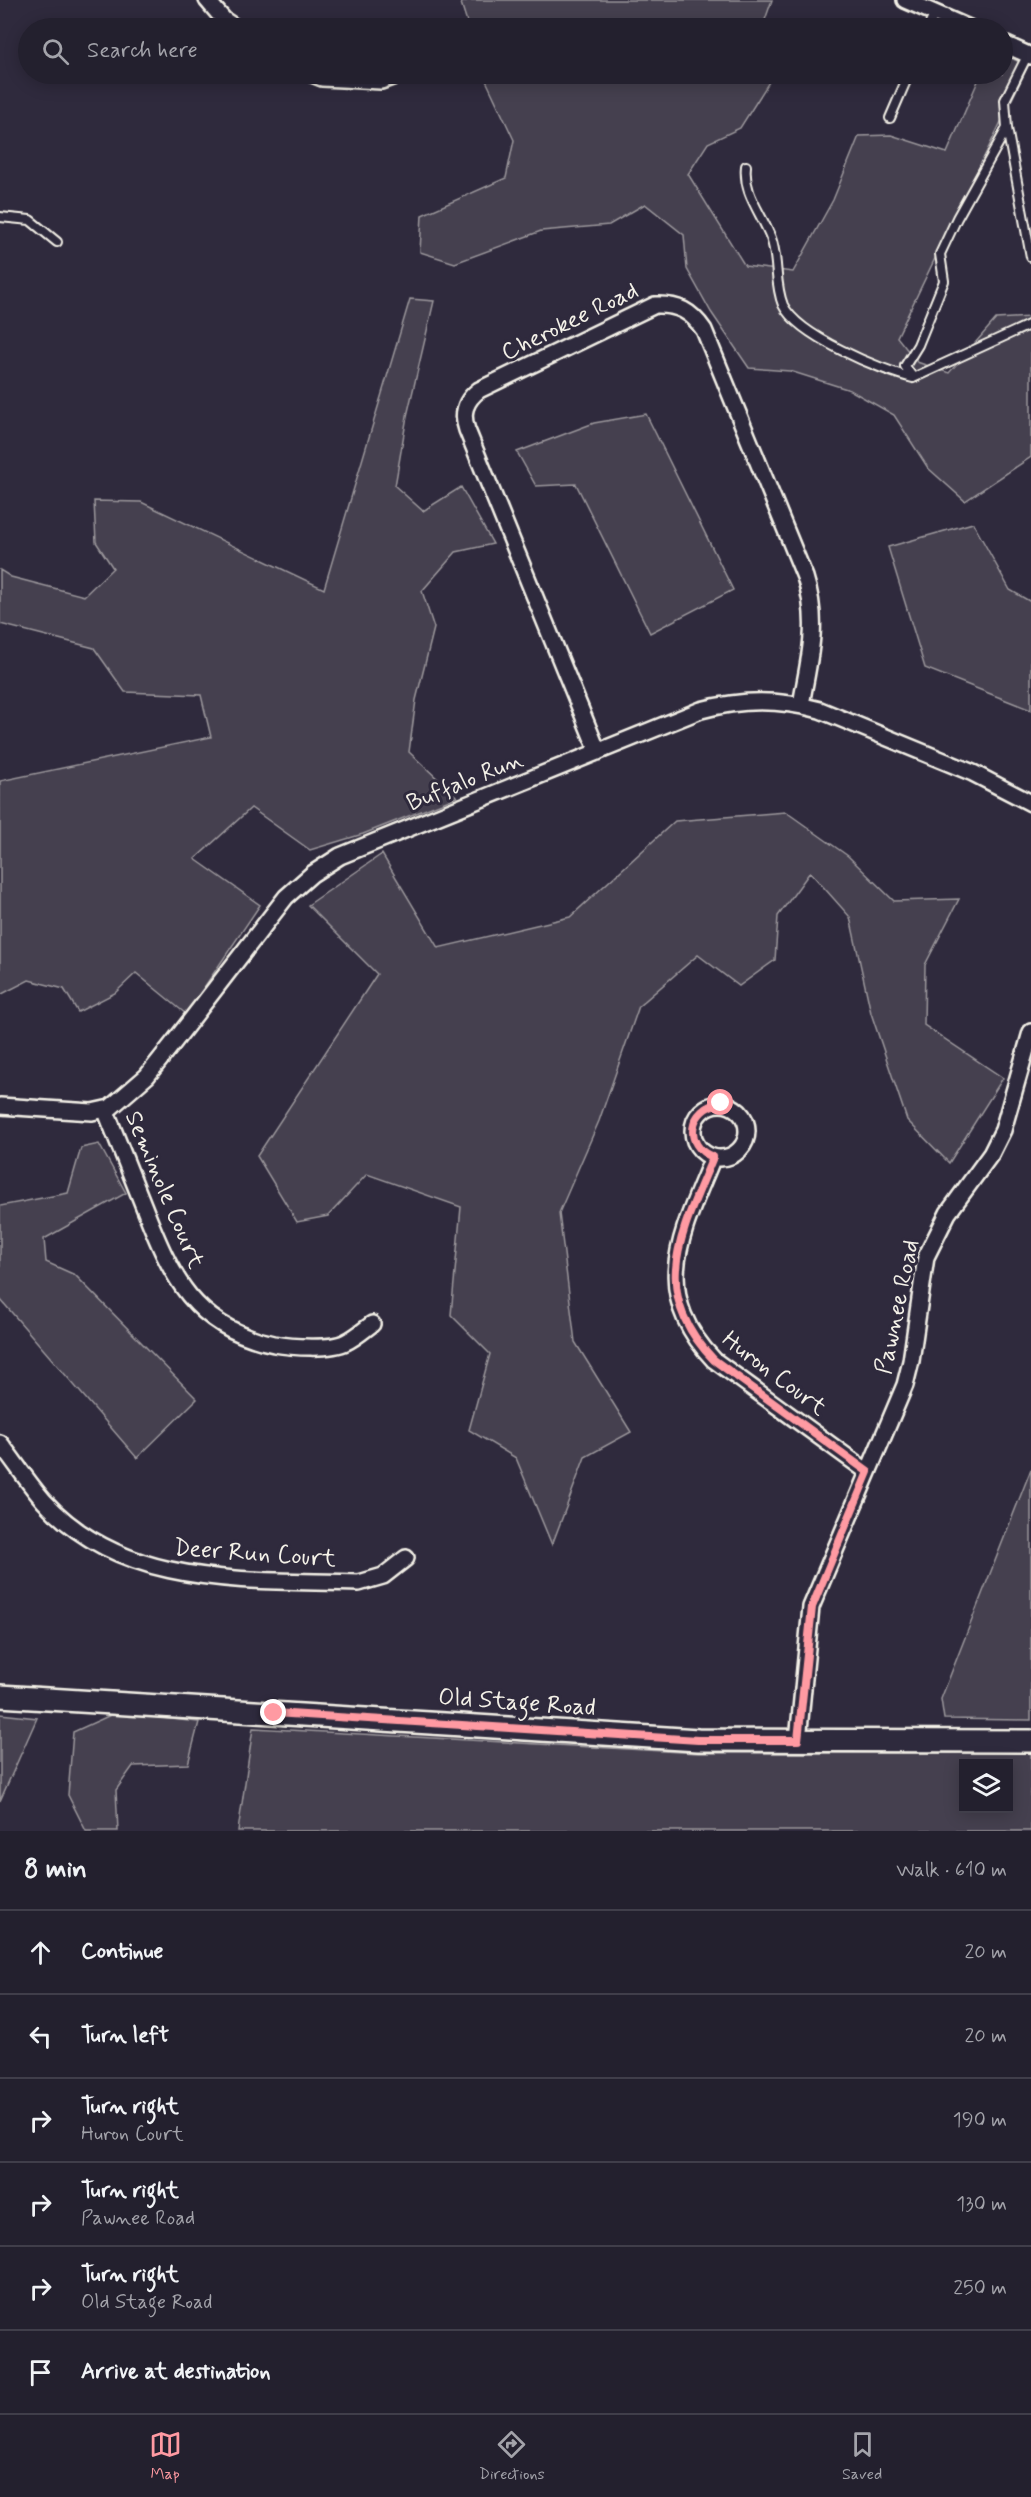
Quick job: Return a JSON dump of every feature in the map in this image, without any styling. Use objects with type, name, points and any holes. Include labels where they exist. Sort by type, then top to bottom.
[{"type":"main road","name":"Old Stage Road","points":[[0,1696],[698,1740],[1031,1741]]},
{"type":"street","points":[[207,0],[222,18]]},
{"type":"street","points":[[905,0],[946,18]]},
{"type":"street","points":[[1013,48],[1029,55]]},
{"type":"street","name":"Cherokee Road","points":[[598,752],[467,430],[464,412],[467,403],[479,390],[655,305],[669,304],[690,312],[704,330],[805,577],[813,602],[814,626],[801,705]]},
{"type":"street","name":"Buffalo Run","points":[[105,1109],[110,1108],[147,1076],[286,897],[312,874],[340,856],[701,710],[724,704],[763,701],[801,705],[838,717],[973,773],[1031,803]]},
{"type":"street","name":"Pawnee Road","points":[[798,1740],[812,1607],[904,1385],[911,1361],[926,1257],[948,1214],[991,1154],[1003,1130],[1031,1032]]},
{"type":"street","points":[[0,1106],[92,1112],[105,1109]]},
{"type":"street","name":"Seminole Court","points":[[105,1109],[165,1261],[181,1287],[211,1317],[250,1338],[292,1348],[344,1344],[372,1324]]},
{"type":"street","name":"Huron Court","points":[[713,1157],[676,1255],[676,1290],[686,1323],[698,1344],[714,1360],[868,1472]]},
{"type":"street","name":"Deer Run Court","points":[[0,1443],[45,1502],[65,1520],[110,1550],[160,1569],[206,1577],[359,1583],[383,1576],[406,1558]]},
{"type":"lane","points":[[933,18],[935,13]]},
{"type":"lane","points":[[1029,55],[1005,100],[1007,128],[1031,257]]},
{"type":"lane","points":[[890,118],[905,84]]},
{"type":"lane","points":[[913,378],[905,366],[918,345],[944,281],[940,254],[957,218],[1007,128]]},
{"type":"lane","points":[[746,166],[745,179],[748,193],[773,242],[777,286],[784,307],[800,327],[881,369],[913,378],[1031,324]]},
{"type":"lane","points":[[0,217],[30,220],[57,242]]},
{"type":"shaded area","points":[[468,0],[772,0],[766,18],[466,18],[461,3]]},
{"type":"shaded area","points":[[1013,59],[1028,66],[897,337],[917,362],[949,373],[996,319],[1031,317],[1031,457],[965,501],[928,468],[894,415],[850,390],[790,371],[749,368],[711,312],[687,269],[684,235],[645,204],[609,225],[541,231],[455,263],[420,252],[422,215],[506,178],[514,140],[488,84],[768,84],[740,128],[708,143],[688,174],[745,266],[793,272],[833,200],[859,136],[891,135],[947,153],[977,84],[1013,84]]},
{"type":"shaded area","points":[[410,299],[434,301],[407,416],[395,486],[423,511],[461,487],[493,544],[456,552],[422,591],[434,628],[416,700],[409,752],[457,797],[363,834],[310,850],[251,808],[195,859],[260,905],[186,1014],[136,973],[115,993],[78,1012],[64,989],[29,980],[0,995],[0,781],[211,737],[201,695],[125,692],[94,648],[0,624],[0,570],[11,577],[84,596],[113,568],[96,542],[94,501],[141,502],[324,589]]},
{"type":"shaded area","points":[[646,414],[733,590],[650,633],[576,484],[536,486],[517,452],[594,423]]},
{"type":"shaded area","points":[[973,523],[1010,590],[1031,602],[1031,710],[925,668],[888,547]]},
{"type":"shaded area","points":[[786,812],[848,856],[894,901],[959,899],[925,965],[924,1025],[1003,1078],[949,1163],[907,1120],[871,1013],[850,917],[810,872],[778,916],[775,960],[739,986],[698,955],[639,1006],[599,1121],[559,1213],[575,1342],[631,1432],[585,1457],[552,1545],[516,1458],[469,1430],[490,1354],[451,1315],[461,1207],[367,1174],[328,1216],[297,1222],[257,1156],[377,974],[308,905],[382,854],[438,948],[570,917],[675,821]]},
{"type":"shaded area","points":[[99,1144],[126,1193],[44,1239],[46,1262],[75,1275],[197,1399],[137,1458],[0,1299],[0,1206],[68,1193],[81,1148]]},
{"type":"shaded area","points":[[1031,1469],[1031,1720],[944,1719],[941,1699]]},
{"type":"shaded area","points":[[115,1713],[199,1722],[188,1764],[133,1766],[116,1790],[118,1831],[86,1831],[68,1795],[73,1732]]},
{"type":"shaded area","points":[[0,1714],[37,1718],[0,1801]]},
{"type":"shaded area","points":[[253,1728],[699,1753],[1031,1753],[1031,1831],[238,1831]]},
{"type":"route","points":[[274,1713],[698,1740],[798,1740],[812,1607],[868,1472],[714,1360],[698,1344],[681,1313],[676,1290],[676,1255],[682,1234],[713,1157],[705,1154],[699,1148],[694,1141],[692,1130],[694,1121],[704,1108],[721,1103]]}]
